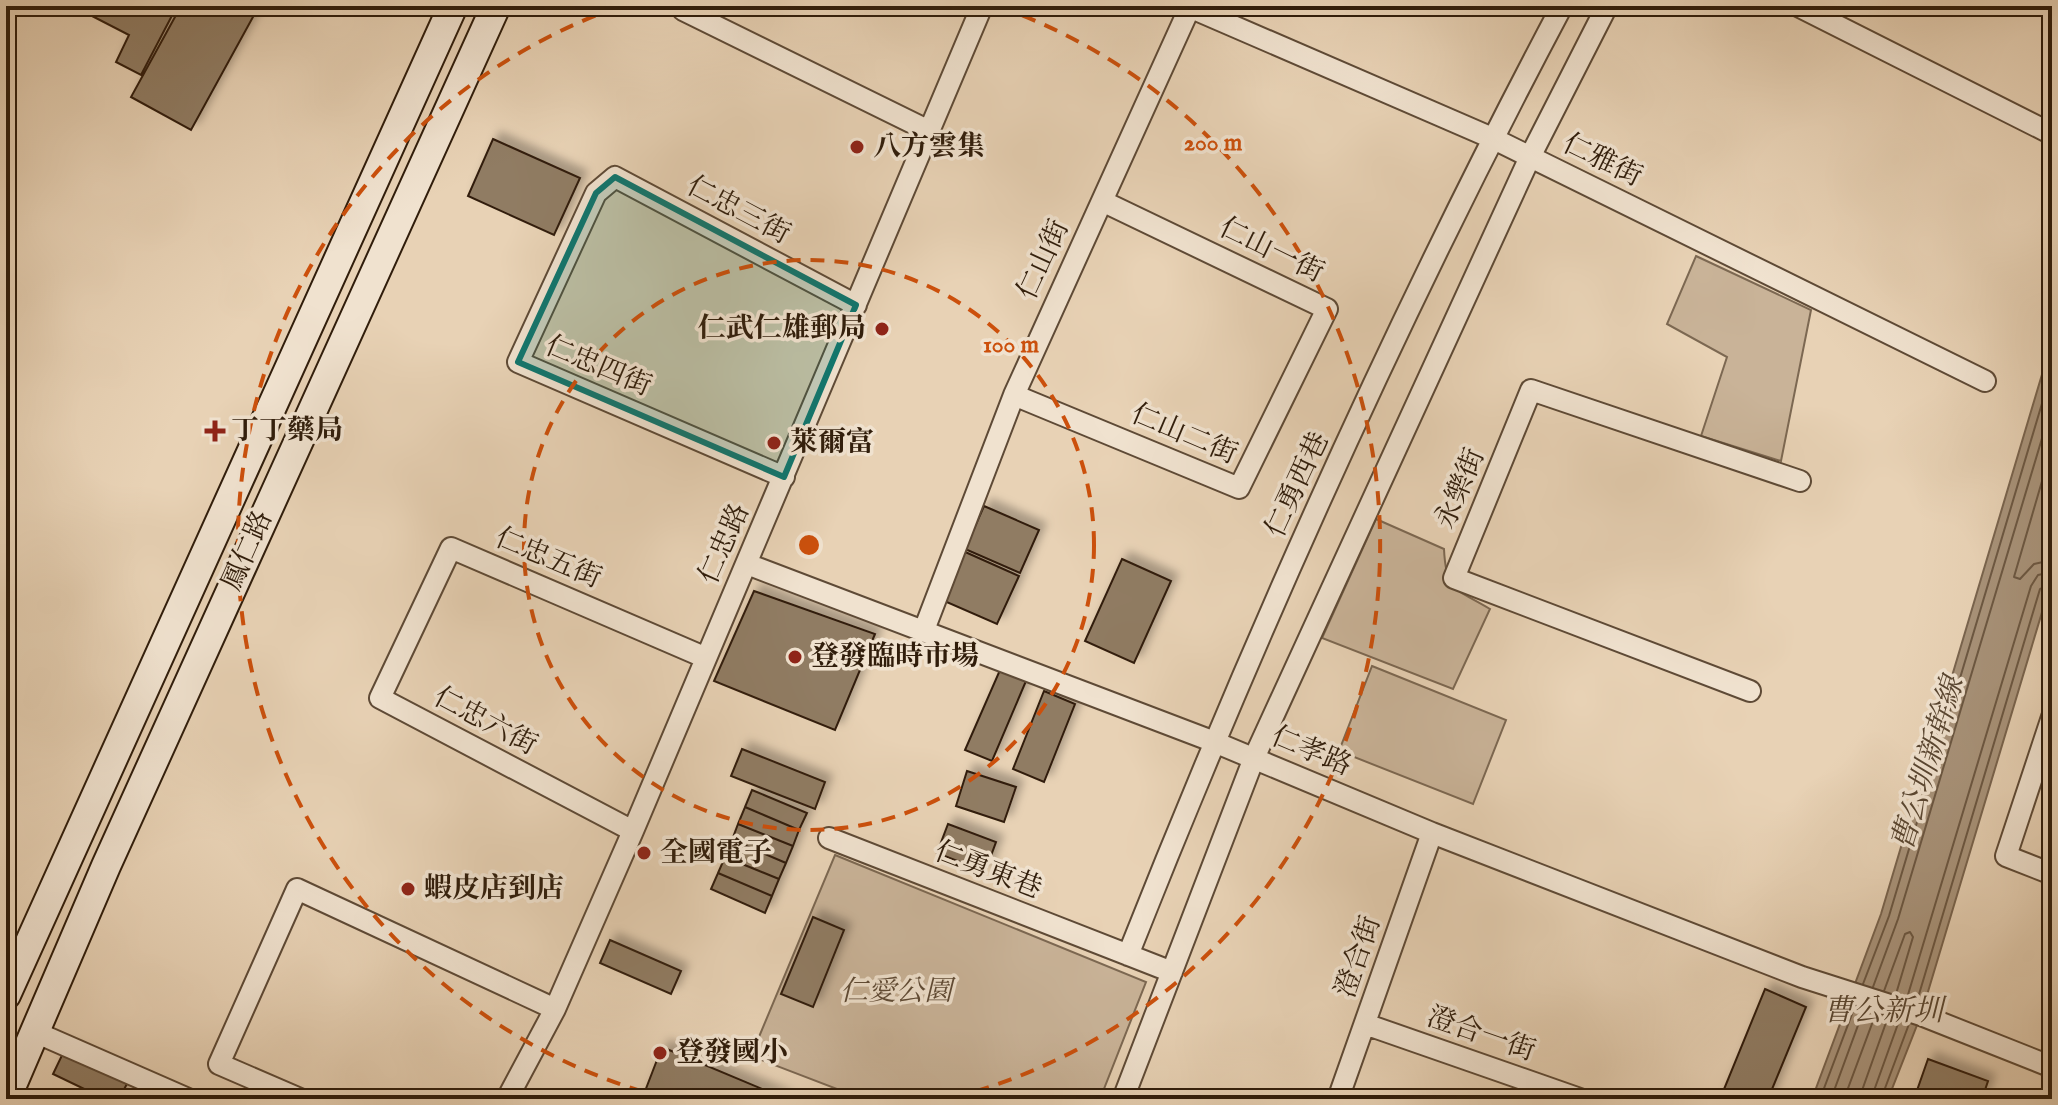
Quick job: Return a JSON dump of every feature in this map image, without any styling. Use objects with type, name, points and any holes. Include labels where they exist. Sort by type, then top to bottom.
[{"type":"main road","name":"鳳仁路","points":[[6,995],[453,6]]},
{"type":"main road","name":"鳳仁路","points":[[6,1099],[113,851],[496,6]]},
{"type":"street","name":"仁忠路","points":[[507,1099],[555,1009],[633,831],[704,657],[747,564],[982,6]]},
{"type":"street","name":"仁勇西巷","points":[[1128,955],[1212,741],[1492,138],[1562,6]]},
{"type":"street","points":[[1123,1099],[1254,758],[1530,157],[1607,6]]},
{"type":"street","points":[[1798,6],[2051,130]]},
{"type":"street","name":"仁雅街","points":[[1189,7],[1492,138],[1985,381]]},
{"type":"street","name":"仁山街","points":[[924,630],[1014,395],[1189,7]]},
{"type":"street","points":[[683,8],[929,131]]},
{"type":"street","name":"仁忠三街","points":[[596,193],[615,177],[856,305]]},
{"type":"street","name":"仁忠四街","points":[[596,193],[518,362],[784,477]]},
{"type":"street","name":"仁山一街","points":[[1102,201],[1327,309],[1285,398]]},
{"type":"street","name":"永樂街","points":[[1750,691],[1454,578],[1531,390],[1800,481]]},
{"type":"street","name":"仁山二街","points":[[1014,395],[1239,488],[1285,398]]},
{"type":"street","name":"仁忠五街","points":[[414,628],[451,548],[704,657]]},
{"type":"street","name":"仁孝路","points":[[747,564],[1212,741],[1432,833],[2052,1067]]},
{"type":"street","name":"仁忠六街","points":[[414,628],[380,698],[633,831]]},
{"type":"street","points":[[2052,717],[2006,856],[2052,874]]},
{"type":"street","name":"澄合街","points":[[1338,1099],[1432,833]]},
{"type":"street","name":"仁勇東巷","points":[[829,838],[1128,955]]},
{"type":"street","points":[[300,1099],[219,1064],[297,889],[555,1009]]},
{"type":"street","points":[[1128,955],[1172,972]]},
{"type":"street","name":"澄合一街","points":[[1365,1024],[1580,1099]]},
{"type":"street","points":[[35,1032],[188,1099]]},
{"type":"highlighted area","points":[[615,177],[856,305],[784,477],[518,362],[596,193]]},
{"type":"green space","points":[[1696,256],[1811,310],[1781,461],[1701,436],[1727,357],[1667,324]]},
{"type":"green space","points":[[1376,519],[1444,549],[1450,581],[1461,592],[1490,609],[1453,689],[1322,638]]},
{"type":"green space","points":[[1372,666],[1506,720],[1473,804],[1339,751]]},
{"type":"green space","name":"仁愛公園","points":[[835,855],[1146,982],[1100,1099],[863,1099],[751,1056]]},
{"type":"water","name":"曹公新圳","points":[[2052,341],[2052,579],[1921,1015],[1888,1099],[1812,1099],[1881,914]]},
{"type":"building","points":[[97,6],[177,6],[141,75],[116,62],[129,35],[92,16]]},
{"type":"building","points":[[181,6],[259,6],[191,130],[131,97]]},
{"type":"building","points":[[493,139],[580,178],[554,235],[468,196]]},
{"type":"building","points":[[984,506],[1039,530],[1020,573],[965,549]]},
{"type":"building","points":[[963,551],[1019,576],[997,624],[942,600]]},
{"type":"building","points":[[1122,559],[1171,581],[1134,663],[1085,641]]},
{"type":"building","name":"登發臨時市場","points":[[754,591],[875,634],[835,730],[714,681]]},
{"type":"building","points":[[1000,670],[1026,681],[992,761],[965,750]]},
{"type":"building","points":[[1044,691],[1075,704],[1044,782],[1013,769]]},
{"type":"building","points":[[742,749],[825,782],[815,809],[731,776]]},
{"type":"building","points":[[967,771],[1016,787],[1004,822],[956,806]]},
{"type":"building","points":[[752,790],[807,813],[799,830],[745,807]]},
{"type":"building","points":[[745,807],[799,830],[793,846],[738,824]]},
{"type":"building","points":[[738,824],[793,846],[786,863],[732,840]]},
{"type":"building","points":[[948,824],[996,842],[985,872],[937,853]]},
{"type":"building","points":[[732,840],[786,863],[779,879],[725,857]]},
{"type":"building","points":[[725,857],[779,879],[772,896],[718,873]]},
{"type":"building","points":[[718,873],[772,896],[765,913],[711,889]]},
{"type":"building","points":[[813,917],[844,930],[813,1007],[781,994]]},
{"type":"building","points":[[610,940],[681,971],[671,994],[600,963]]},
{"type":"building","points":[[1765,989],[1806,1007],[1768,1099],[1720,1099]]},
{"type":"building","points":[[662,1047],[786,1099],[642,1099]]},
{"type":"building","points":[[65,1049],[129,1080],[119,1099],[105,1099],[53,1074]]},
{"type":"building","points":[[1928,1059],[1988,1081],[1982,1099],[1914,1099]]},
{"type":"place","name":"八方雲集","points":[[857,147]]},
{"type":"place","name":"仁武仁雄郵局","points":[[882,329]]},
{"type":"place","name":"丁丁藥局","points":[[215,431]]},
{"type":"place","name":"萊爾富","points":[[774,443]]},
{"type":"place","name":"登發臨時市場","points":[[795,657]]},
{"type":"place","name":"全國電子","points":[[644,853]]},
{"type":"place","name":"蝦皮店到店","points":[[408,889]]},
{"type":"place","name":"登發國小","points":[[660,1053]]},
{"type":"water label","name":"曹公圳新幹線","points":[[1929,764]]}]
